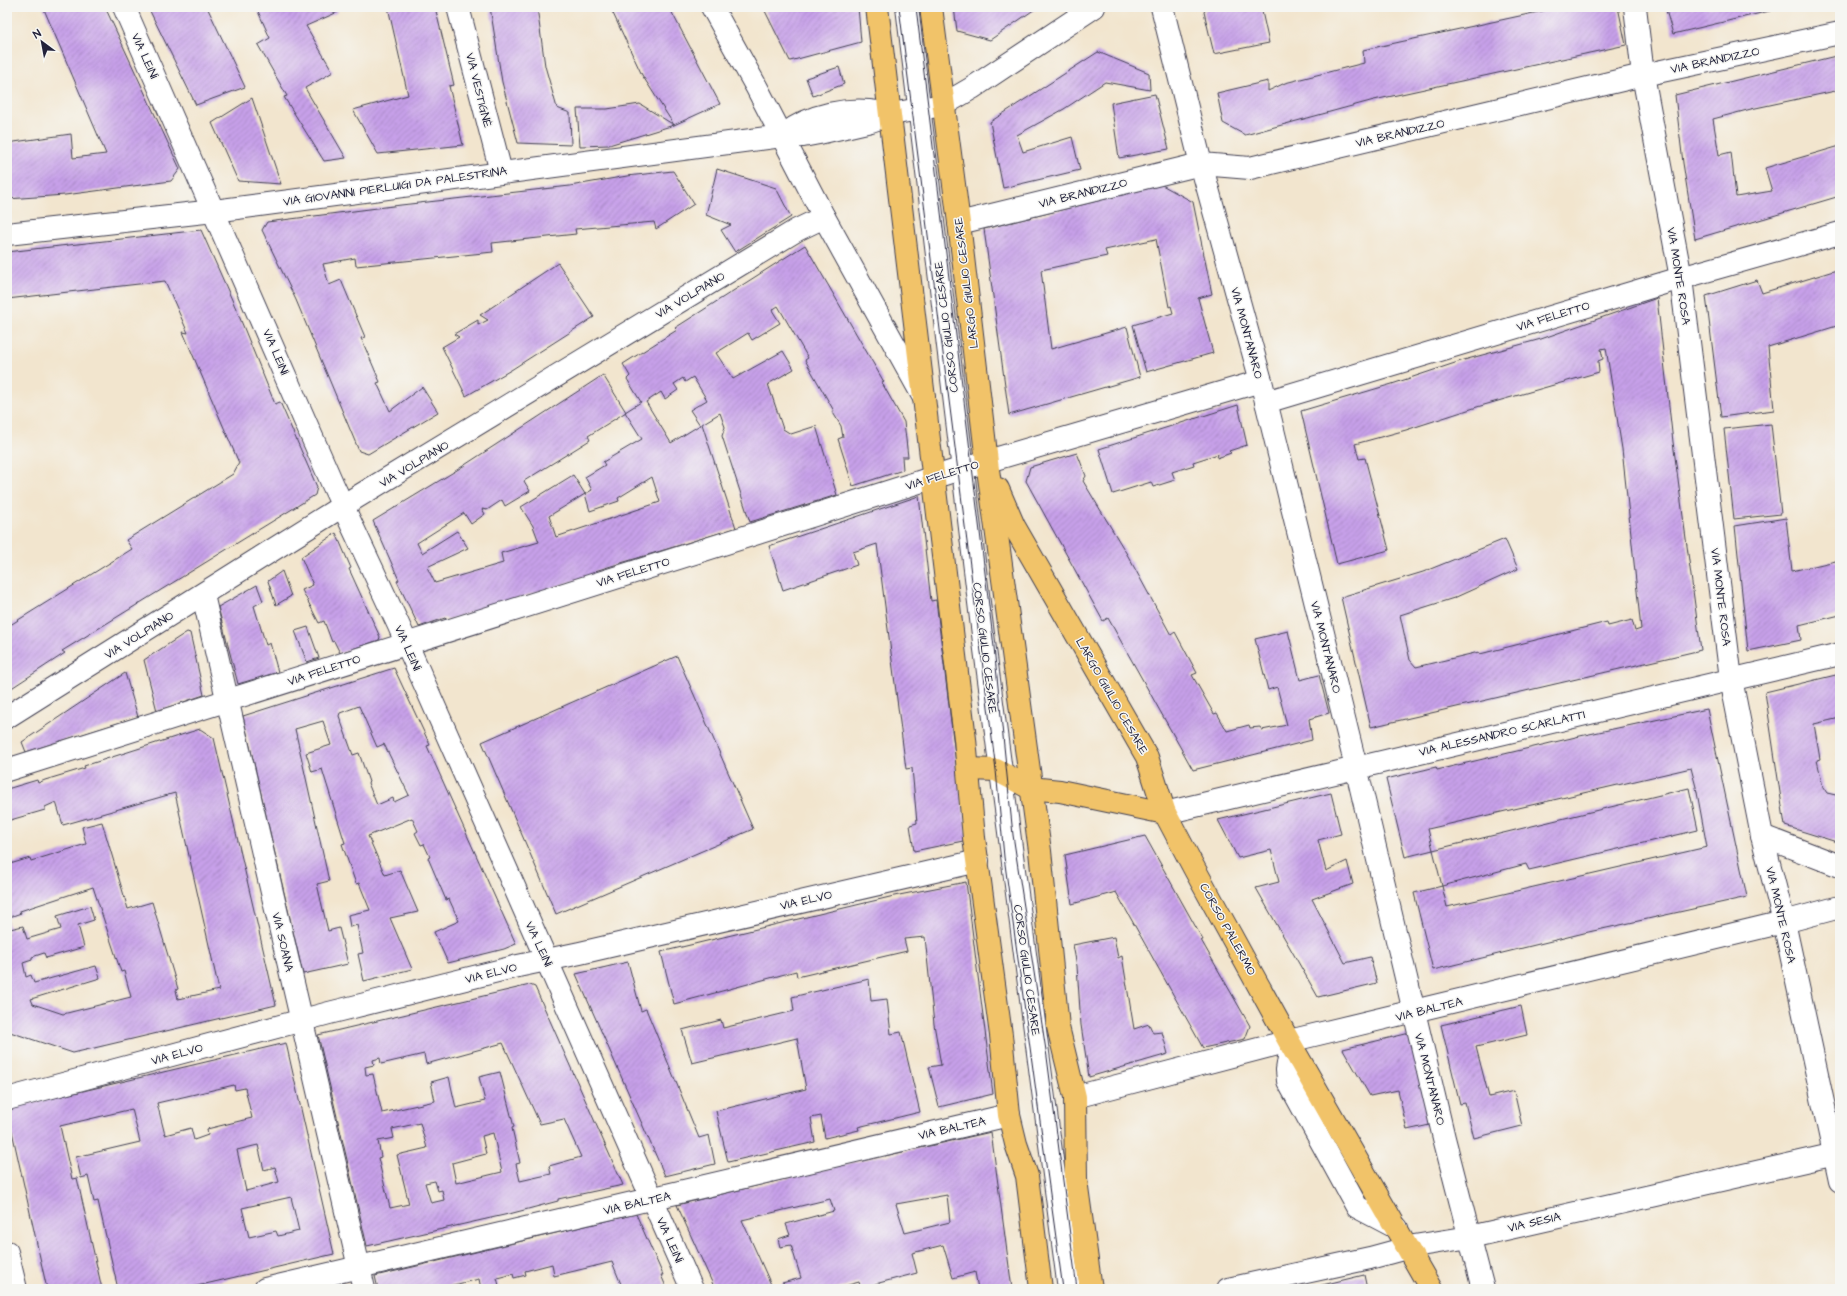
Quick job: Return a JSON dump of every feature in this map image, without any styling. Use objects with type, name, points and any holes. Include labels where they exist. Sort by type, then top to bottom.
[{"type":"main road","points":[[877,7],[925,400],[968,769],[974,838],[1001,1035],[1009,1115],[1016,1144],[1027,1176],[1041,1289]]},
{"type":"main road","points":[[931,7],[943,105]]},
{"type":"main road","name":"LARGO GIULIO CESARE","points":[[943,105],[959,223],[971,464],[996,494],[1147,757],[1165,813]]},
{"type":"main road","name":"LARGO GIULIO CESARE","points":[[996,494],[1030,788]]},
{"type":"main road","points":[[968,769],[996,770],[1030,788],[1060,791],[1165,813]]},
{"type":"main road","name":"CORSO GIULIO CESARE","points":[[1030,788],[1040,851],[1058,1027],[1075,1097],[1076,1180],[1091,1289]]},
{"type":"main road","name":"CORSO PALERMO","points":[[1165,813],[1290,1043],[1431,1289]]},
{"type":"street","name":"VIA LEINÌ","points":[[124,7],[692,1289]]},
{"type":"street","name":"VIA VESTIGNÈ","points":[[458,7],[501,172]]},
{"type":"street","points":[[712,7],[925,400]]},
{"type":"street","name":"CORSO GIULIO CESARE","points":[[907,7],[919,109],[971,464],[1002,773],[1069,1289]]},
{"type":"street","points":[[782,136],[803,136],[819,133],[871,121],[891,114],[943,105],[972,88],[1094,7]]},
{"type":"street","name":"VIA MONTANARO","points":[[1162,7],[1201,164],[1261,381],[1356,767],[1413,1012],[1483,1289]]},
{"type":"street","name":"VIA MONTE ROSA","points":[[1635,7],[1643,75],[1681,278],[1732,679],[1762,836],[1784,922],[1837,1153],[1840,1182]]},
{"type":"street","name":"VIA BRANDIZZO","points":[[959,223],[1201,164],[1250,168],[1643,75],[1840,33]]},
{"type":"street","name":"VIA GIOVANNI PIERLUIGI DA PALESTRINA","points":[[7,234],[214,210],[782,136]]},
{"type":"street","name":"VIA VOLPIANO","points":[[7,717],[344,505],[797,230],[824,216]]},
{"type":"street","name":"VIA FELETTO","points":[[1266,402],[1681,278],[1840,233]]},
{"type":"street","name":"VIA FELETTO","points":[[7,770],[934,478],[971,464],[1261,381]]},
{"type":"street","name":"VIA SOANA","points":[[203,595],[364,1289]]},
{"type":"street","name":"VIA ALESSANDRO SCARLATTI","points":[[1165,813],[1840,654]]},
{"type":"street","points":[[1762,836],[1840,866]]},
{"type":"street","name":"VIA ELVO","points":[[7,1099],[302,1021],[546,960],[978,861]]},
{"type":"street","name":"VIA BALTEA","points":[[1075,1097],[1840,907]]},
{"type":"street","name":"VIA BALTEA","points":[[265,1289],[1009,1115]]},
{"type":"street","name":"VIA SESIA","points":[[1228,1289],[1370,1258],[1408,1247],[1470,1236],[1837,1153]]},
{"type":"street","points":[[7,1252],[16,1289]]},
{"type":"building","points":[[43,7],[105,7],[180,169],[171,181],[65,195],[7,199],[7,143],[71,134],[73,158],[106,154]]},
{"type":"building","points":[[148,7],[207,7],[245,87],[196,105]]},
{"type":"building","points":[[256,7],[336,7],[338,12],[306,26],[333,72],[305,88],[346,158],[324,161],[284,97],[287,96],[258,45],[270,38]]},
{"type":"building","points":[[388,7],[435,7],[454,85],[449,86],[463,145],[378,154],[353,110],[408,95]]},
{"type":"building","points":[[490,7],[537,7],[545,66],[557,108],[570,113],[571,145],[518,143],[502,82]]},
{"type":"building","points":[[610,7],[669,7],[720,104],[674,125],[642,75]]},
{"type":"building","points":[[779,7],[858,7],[861,42],[790,61],[765,11]]},
{"type":"building","points":[[954,7],[1038,7],[990,40],[957,31]]},
{"type":"building","points":[[1207,7],[1261,7],[1269,43],[1214,54],[1204,12]]},
{"type":"building","points":[[1561,7],[1618,7],[1626,45],[1374,100],[1245,135],[1223,123],[1217,93],[1268,81],[1268,91],[1285,83],[1364,63],[1363,50]]},
{"type":"building","points":[[1665,7],[1782,7],[1782,8],[1673,34]]},
{"type":"building","points":[[1098,52],[1149,73],[1150,90],[1105,82],[1064,109],[1017,135],[1023,152],[1072,137],[1080,170],[1003,188],[990,122]]},
{"type":"building","points":[[1840,55],[1840,90],[1751,109],[1713,119],[1719,155],[1731,152],[1736,197],[1772,191],[1765,168],[1840,146],[1840,196],[1695,239],[1683,163],[1675,95]]},
{"type":"building","points":[[839,67],[844,84],[813,96],[806,78]]},
{"type":"building","points":[[1155,94],[1169,149],[1119,158],[1111,103]]},
{"type":"building","points":[[252,98],[281,184],[238,181],[212,123]]},
{"type":"building","points":[[640,104],[674,125],[609,145],[580,146],[577,109],[607,109]]},
{"type":"building","points":[[717,169],[776,188],[791,217],[735,252],[721,230],[731,225],[706,215]]},
{"type":"building","points":[[673,171],[694,204],[656,229],[654,222],[575,229],[576,234],[492,243],[493,252],[356,266],[355,258],[323,264],[329,285],[341,280],[365,337],[361,338],[380,382],[377,383],[390,411],[422,387],[438,412],[368,454],[359,451],[296,300],[262,230],[267,222],[570,186],[627,176]]},
{"type":"building","points":[[1162,185],[1193,202],[1212,294],[1198,298],[1213,353],[1146,372],[1133,325],[1173,313],[1171,306],[1169,307],[1156,239],[1105,250],[1107,256],[1041,270],[1051,349],[1127,327],[1140,377],[1009,415],[984,229]]},
{"type":"building","points":[[201,230],[237,311],[275,404],[280,402],[317,487],[315,495],[62,651],[65,653],[7,691],[7,627],[132,549],[126,540],[233,474],[239,463],[183,332],[188,333],[165,281],[7,299],[7,252]]},
{"type":"building","points":[[805,245],[884,382],[882,383],[904,422],[908,457],[902,457],[903,470],[853,486],[838,439],[843,437],[841,426],[805,360],[808,358],[778,306],[772,310],[780,323],[752,340],[748,333],[716,353],[733,379],[783,351],[794,369],[768,384],[783,429],[791,434],[816,426],[837,495],[750,522],[722,436],[725,427],[720,413],[702,424],[736,528],[595,571],[596,574],[447,620],[445,618],[419,627],[397,581],[399,580],[373,521],[457,470],[603,375],[626,412],[641,402],[627,379],[630,376],[623,364],[677,330],[675,328]],"holes":[[[693,377],[707,400],[690,410],[700,425],[671,443],[646,402],[661,392],[665,399],[678,390],[674,384],[683,378],[685,382]],[[625,412],[642,439],[603,462],[605,465],[585,477],[592,490],[585,494],[573,475],[521,507],[533,526],[539,542],[501,553],[503,563],[435,583],[427,567],[468,548],[457,531],[422,553],[417,543],[464,513],[471,524],[485,514],[482,509],[487,510],[502,500],[505,506],[530,491],[524,481],[590,440],[588,436]],[[652,477],[660,502],[556,537],[549,516],[585,494],[590,511],[619,501],[618,498]]]},
{"type":"building","points":[[558,263],[594,317],[511,370],[466,396],[442,347],[459,337],[454,334],[478,320],[478,325],[488,320],[480,315]]},
{"type":"building","points":[[1840,269],[1840,325],[1768,347],[1774,410],[1721,417],[1706,296],[1757,280],[1762,293]]},
{"type":"building","points":[[1657,298],[1673,442],[1701,650],[1371,727],[1341,597],[1423,572],[1505,539],[1518,569],[1454,598],[1400,615],[1410,660],[1416,667],[1479,652],[1480,654],[1607,622],[1608,626],[1632,620],[1635,631],[1641,629],[1622,449],[1606,348],[1601,349],[1603,359],[1598,361],[1599,372],[1355,444],[1359,459],[1365,458],[1389,550],[1337,564],[1301,411],[1392,384],[1464,360],[1541,339]]},
{"type":"building","points":[[1238,405],[1247,445],[1229,451],[1231,453],[1217,458],[1218,454],[1193,462],[1194,465],[1172,472],[1175,480],[1153,487],[1151,482],[1113,494],[1099,449]]},
{"type":"building","points":[[1771,424],[1781,514],[1734,519],[1724,429]]},
{"type":"building","points":[[1077,453],[1086,476],[1083,481],[1128,556],[1171,635],[1175,632],[1197,673],[1192,675],[1214,714],[1217,713],[1227,731],[1249,725],[1250,728],[1260,727],[1262,730],[1287,725],[1277,687],[1268,690],[1255,639],[1288,631],[1300,680],[1319,675],[1329,713],[1309,719],[1312,740],[1193,770],[1108,618],[1103,621],[1026,481],[1030,467]]},
{"type":"building","points":[[919,496],[931,601],[936,600],[956,763],[968,840],[914,851],[910,825],[917,823],[912,768],[906,769],[877,544],[853,552],[857,565],[783,590],[769,546]]},
{"type":"building","points":[[1786,518],[1792,571],[1840,560],[1840,615],[1799,625],[1801,640],[1748,651],[1735,526]]},
{"type":"building","points":[[336,533],[351,568],[349,569],[380,637],[379,640],[340,653],[334,641],[332,642],[324,621],[319,623],[302,590],[313,585],[301,557]]},
{"type":"building","points":[[282,571],[291,596],[276,605],[268,581]]},
{"type":"building","points":[[257,585],[263,601],[254,606],[266,645],[270,643],[278,672],[238,684],[218,607]]},
{"type":"building","points":[[308,627],[319,658],[307,662],[295,631]]},
{"type":"building","points":[[187,632],[190,633],[204,695],[157,711],[144,660]]},
{"type":"building","points":[[677,656],[753,829],[556,914],[482,742]]},
{"type":"building","points":[[394,668],[430,745],[427,746],[516,944],[504,949],[448,963],[434,932],[459,921],[449,899],[446,900],[428,858],[430,857],[424,844],[421,845],[415,833],[418,831],[412,818],[368,836],[385,875],[400,870],[418,912],[390,918],[412,969],[364,981],[358,954],[363,953],[357,925],[350,927],[348,915],[370,910],[359,883],[356,884],[342,844],[345,843],[322,769],[312,772],[306,753],[331,745],[323,721],[295,729],[329,881],[317,884],[328,931],[339,928],[348,964],[303,974],[243,716]],"holes":[[[359,706],[377,747],[384,744],[409,795],[394,802],[393,798],[377,805],[368,783],[369,782],[359,753],[353,755],[339,716],[340,713]]]},
{"type":"building","points":[[125,673],[138,717],[26,752],[22,742]]},
{"type":"building","points":[[1840,674],[1840,718],[1814,724],[1820,759],[1817,760],[1823,787],[1827,793],[1840,796],[1840,843],[1785,826],[1765,692]]},
{"type":"building","points":[[1707,709],[1747,897],[1584,933],[1433,970],[1414,893],[1442,886],[1447,907],[1707,847],[1691,768],[1428,829],[1433,850],[1405,857],[1386,779],[1436,767],[1437,770],[1580,736]]},
{"type":"building","points":[[200,729],[214,738],[276,1005],[73,1053],[7,1031],[7,920],[10,929],[23,926],[27,939],[61,929],[57,916],[90,906],[94,920],[78,925],[84,947],[46,958],[44,953],[32,957],[32,960],[23,963],[26,977],[31,975],[34,983],[96,966],[100,978],[31,999],[33,1004],[63,1014],[131,997],[124,971],[121,972],[93,887],[20,911],[21,913],[7,918],[7,868],[10,867],[10,864],[30,858],[31,861],[86,844],[82,827],[102,822],[128,909],[152,902],[178,989],[176,990],[178,999],[219,990],[175,793],[63,825],[56,802],[45,807],[45,810],[7,821],[7,789],[37,780],[38,783],[85,768],[84,766]]},
{"type":"building","points":[[1689,788],[1698,830],[1529,870],[1526,864],[1442,886],[1433,850]]},
{"type":"building","points":[[1331,793],[1341,834],[1318,840],[1326,871],[1347,861],[1353,884],[1312,899],[1345,963],[1370,957],[1377,983],[1318,997],[1256,888],[1279,882],[1271,850],[1238,858],[1218,820]]},
{"type":"building","points":[[1145,836],[1203,940],[1201,940],[1250,1026],[1245,1039],[1203,1048],[1116,892],[1072,904],[1065,855]]},
{"type":"building","points":[[966,882],[993,1094],[939,1107],[929,1067],[941,1065],[934,1024],[925,937],[904,939],[907,951],[797,977],[796,971],[674,1004],[661,952],[894,896]]},
{"type":"building","points":[[1114,937],[1118,958],[1122,956],[1134,1029],[1149,1024],[1153,1033],[1162,1032],[1168,1054],[1089,1077],[1081,1025],[1077,966],[1073,945]]},
{"type":"building","points":[[628,962],[641,1011],[646,1009],[699,1138],[709,1135],[715,1164],[665,1176],[576,974]]},
{"type":"building","points":[[869,979],[871,1001],[887,999],[891,1034],[901,1032],[920,1112],[858,1127],[859,1130],[825,1138],[821,1116],[811,1118],[815,1142],[728,1162],[716,1111],[806,1089],[797,1038],[692,1063],[682,1030],[721,1020],[723,1028],[794,1011],[792,997]]},
{"type":"building","points":[[530,985],[535,987],[623,1185],[558,1199],[558,1201],[513,1213],[367,1246],[318,1035]],"holes":[[[503,1043],[540,1124],[564,1119],[581,1157],[549,1166],[551,1174],[520,1181],[516,1164],[520,1163],[512,1128],[514,1127],[500,1072],[479,1077],[485,1101],[456,1108],[449,1077],[431,1082],[435,1101],[382,1113],[373,1074],[366,1075],[365,1067],[374,1065],[373,1060],[380,1058],[381,1064],[424,1054],[426,1064]],[[420,1123],[427,1148],[397,1155],[409,1204],[390,1208],[378,1158],[381,1157],[378,1141],[394,1138],[392,1129]],[[493,1133],[502,1172],[456,1183],[452,1163],[486,1154],[482,1136]],[[435,1181],[438,1191],[442,1190],[444,1200],[431,1203],[425,1183]]]},
{"type":"building","points":[[1521,1006],[1527,1035],[1476,1047],[1489,1097],[1514,1091],[1522,1126],[1474,1138],[1465,1103],[1460,1104],[1441,1025]]},
{"type":"building","points":[[1414,1032],[1434,1124],[1407,1130],[1398,1090],[1370,1096],[1343,1049]]},
{"type":"building","points":[[286,1043],[334,1254],[184,1289],[118,1289],[98,1201],[94,1202],[88,1176],[81,1178],[76,1157],[140,1142],[132,1109],[60,1126],[72,1179],[77,1178],[102,1289],[47,1289],[7,1109]],"holes":[[[234,1085],[235,1090],[245,1088],[252,1118],[207,1129],[208,1135],[194,1140],[191,1128],[165,1135],[157,1103]],[[258,1145],[264,1170],[275,1167],[279,1182],[246,1191],[237,1150]],[[291,1197],[299,1231],[278,1236],[276,1231],[249,1237],[242,1208]]]},
{"type":"building","points":[[991,1132],[1012,1289],[978,1289],[975,1272],[953,1278],[943,1245],[912,1253],[917,1273],[875,1284],[877,1289],[861,1289],[859,1282],[834,1289],[784,1289],[782,1283],[801,1278],[791,1245],[780,1247],[778,1239],[790,1235],[786,1224],[834,1211],[830,1199],[742,1220],[773,1289],[715,1289],[677,1205],[884,1155]],"holes":[[[947,1195],[950,1222],[905,1233],[896,1204]]]},
{"type":"building","points":[[636,1214],[663,1275],[661,1275],[667,1289],[623,1289],[612,1262],[554,1276],[552,1264],[525,1271],[526,1275],[514,1278],[513,1274],[497,1278],[500,1289],[481,1289],[479,1279],[449,1286],[450,1289],[378,1289],[375,1276]]},
{"type":"building","points":[[1364,1275],[1367,1289],[1310,1289],[1310,1288]]},
{"type":"building","points":[[341,1284],[342,1289],[323,1289],[323,1288]]},
{"type":"tram line","points":[[899,7],[996,770],[1004,857],[1063,1289]]},
{"type":"tram line","points":[[916,7],[994,647],[1013,835],[1047,1057],[1077,1289]]}]
